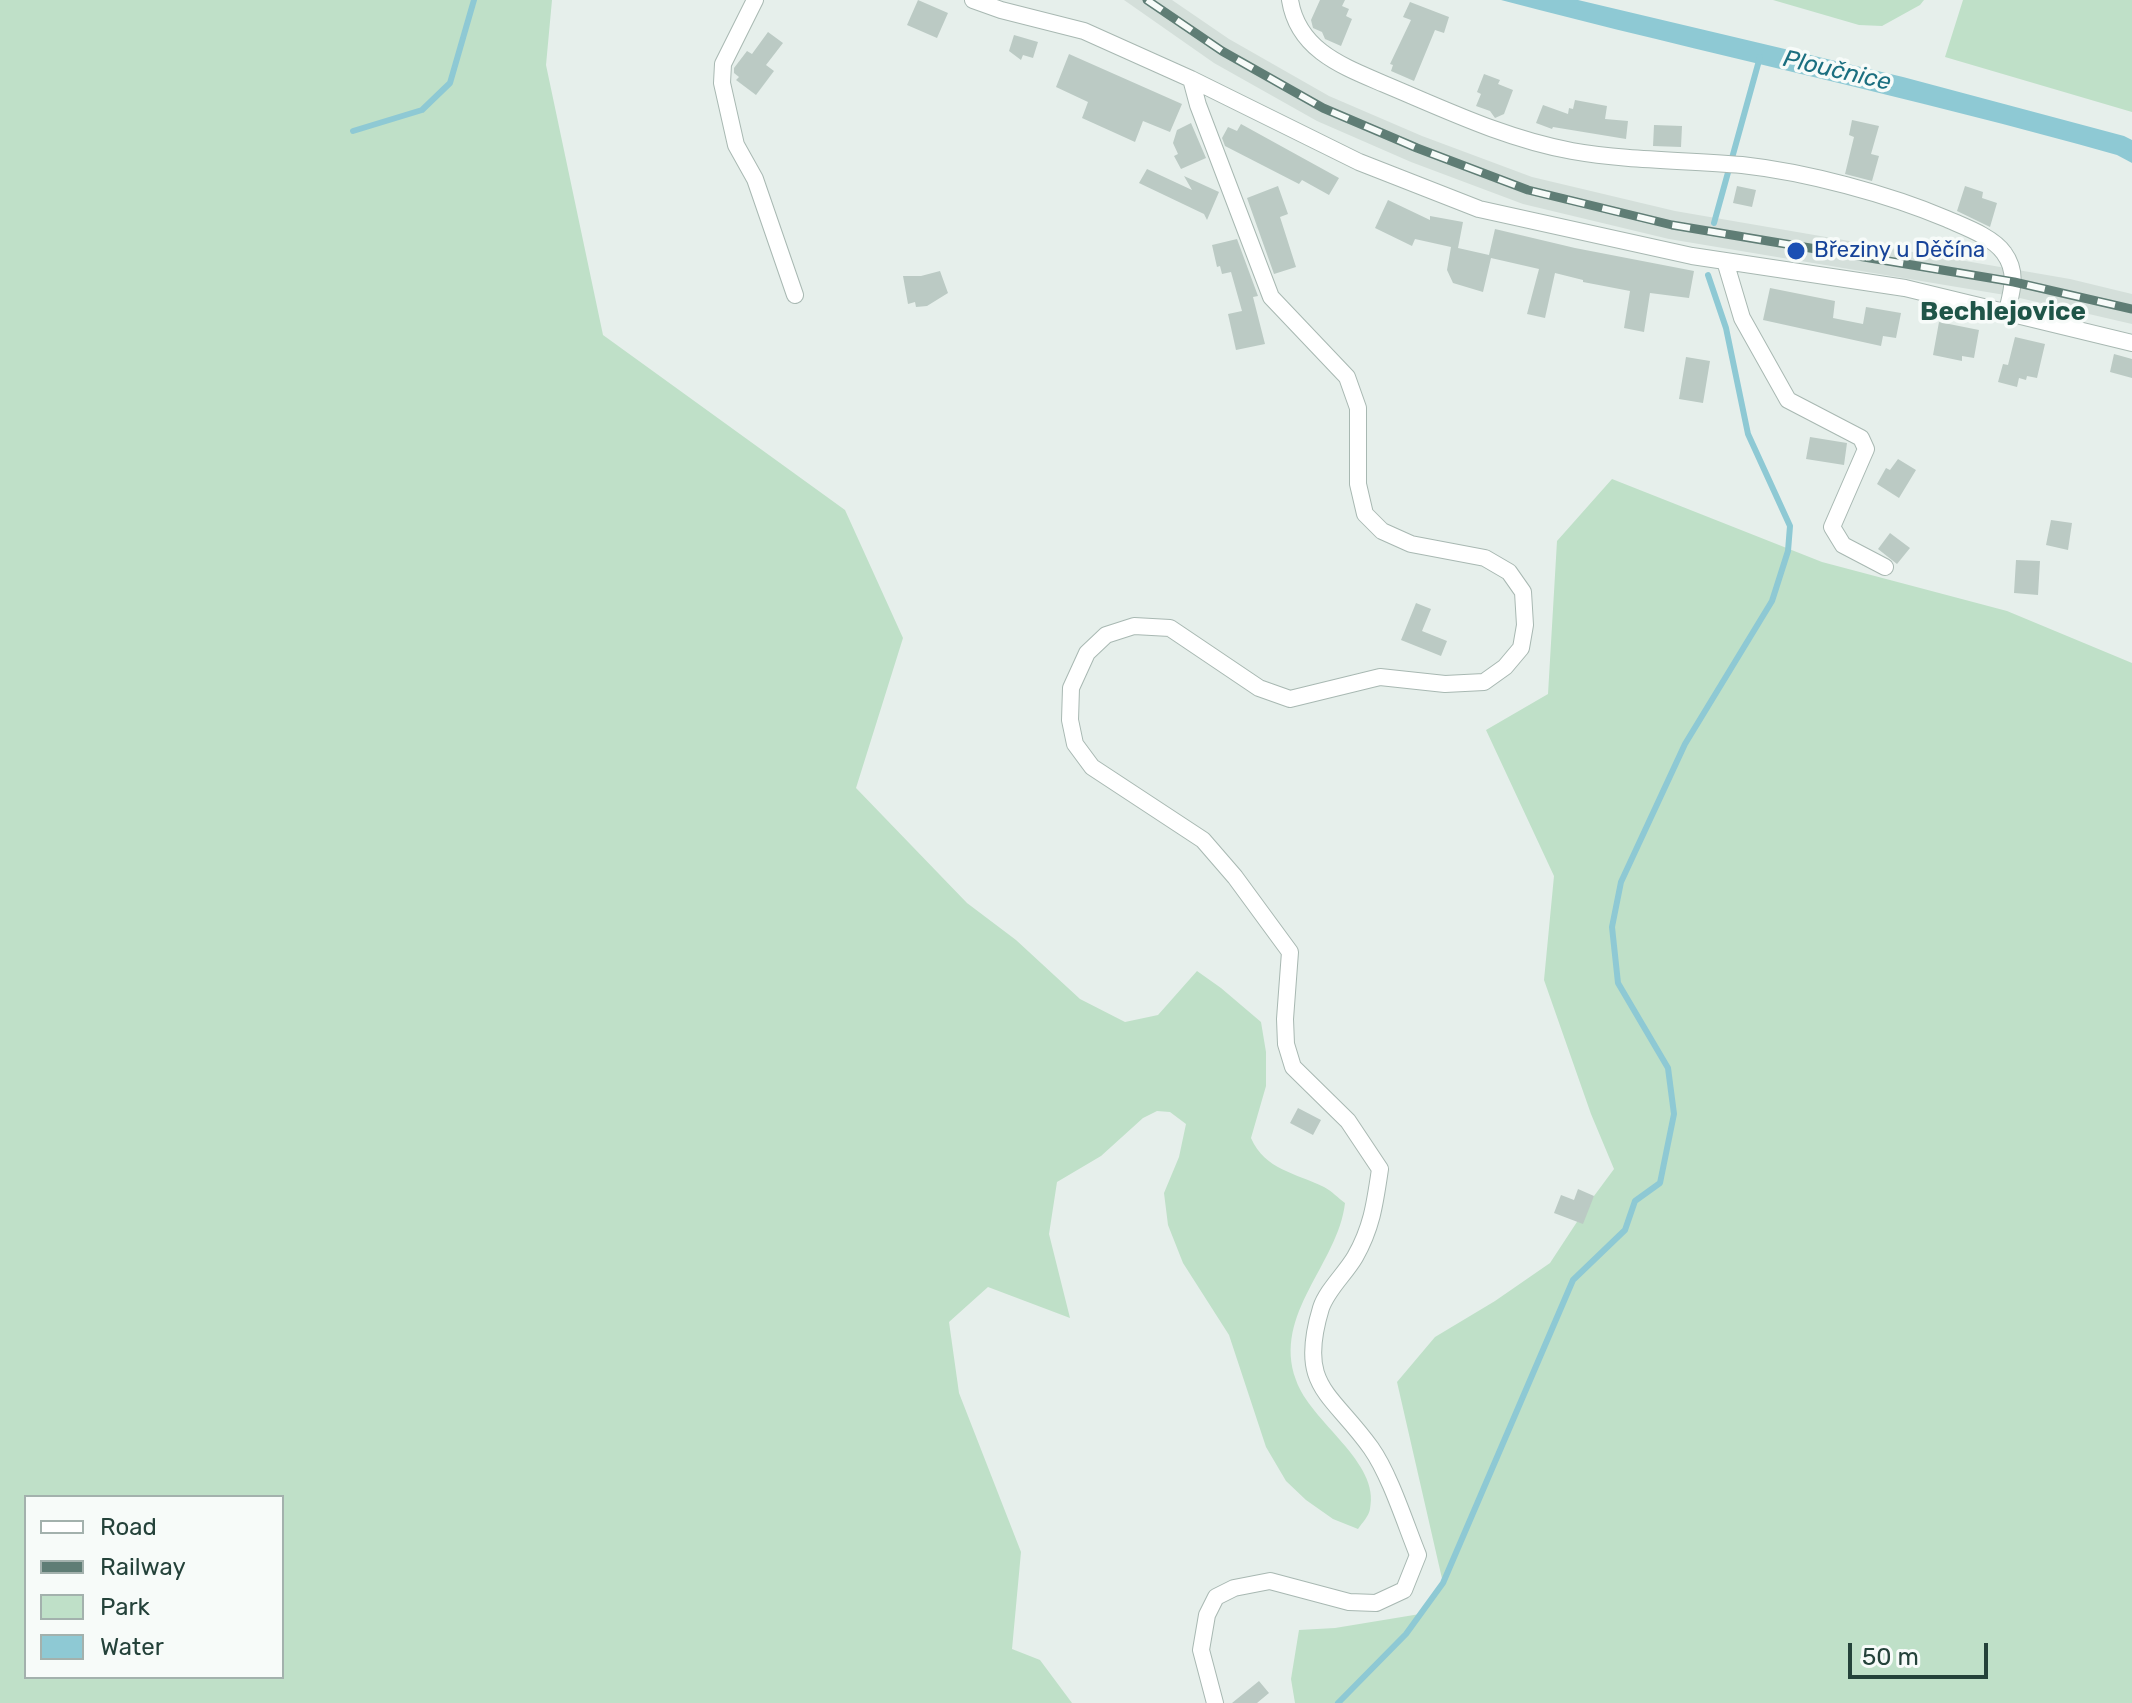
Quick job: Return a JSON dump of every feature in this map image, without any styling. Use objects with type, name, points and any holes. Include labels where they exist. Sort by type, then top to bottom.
[{"type":"street","points":[[755,0],[723,64],[722,83],[736,145],[755,179],[795,295]]},
{"type":"street","points":[[973,0],[1084,31],[1191,79],[1359,162],[1479,209],[1725,261],[1905,288],[2132,343]]},
{"type":"street","points":[[1290,0],[1301,33],[1316,50],[1339,64],[1486,128],[1572,151],[1614,157],[1740,165],[1832,183],[1895,200],[1971,230],[2003,250],[2011,266],[2014,282],[2007,311]]},
{"type":"street","points":[[1191,79],[1271,297],[1347,377],[1358,408],[1358,484],[1365,514],[1382,531],[1411,544],[1485,558],[1509,572],[1523,592],[1525,625],[1521,648],[1505,667],[1484,682],[1445,684],[1380,677],[1290,699],[1259,688],[1170,628],[1134,626],[1106,635],[1087,653],[1071,688],[1070,720],[1075,744],[1092,767],[1203,840],[1235,877],[1290,952],[1285,1019],[1286,1044],[1293,1067],[1348,1121],[1380,1169],[1373,1221],[1354,1258],[1323,1303],[1313,1337],[1313,1369],[1331,1402],[1372,1449],[1418,1555],[1404,1590],[1376,1603],[1349,1602],[1270,1581],[1234,1588],[1216,1597],[1207,1615],[1201,1650],[1215,1703]]},
{"type":"street","points":[[1725,261],[1742,318],[1788,400],[1861,438],[1866,449],[1832,527],[1843,545],[1885,567]]},
{"type":"shaded area","points":[[1124,0],[1172,0],[1229,39],[1329,96],[1422,136],[1532,177],[1675,211],[2070,279],[2132,294],[2132,324],[2011,296],[1669,239],[1523,204],[1411,162],[1317,121],[1214,63]]},
{"type":"green space","points":[[0,0],[552,0],[546,65],[603,335],[845,510],[903,638],[856,788],[967,903],[1016,940],[1080,999],[1125,1022],[1158,1015],[1197,971],[1261,1022],[1266,1052],[1266,1086],[1251,1138],[1257,1149],[1273,1164],[1330,1190],[1345,1203],[1331,1247],[1299,1311],[1291,1356],[1296,1380],[1304,1396],[1365,1475],[1371,1492],[1369,1512],[1358,1529],[1333,1519],[1286,1481],[1266,1447],[1229,1335],[1183,1263],[1168,1225],[1164,1193],[1179,1157],[1186,1124],[1170,1112],[1157,1111],[1143,1118],[1101,1156],[1057,1182],[1049,1234],[1070,1318],[988,1287],[949,1322],[959,1393],[1021,1552],[1012,1649],[1040,1660],[1072,1703],[0,1703]]},
{"type":"green space","points":[[1773,0],[1924,0],[1882,26],[1859,25]]},
{"type":"green space","points":[[1963,0],[2132,0],[2132,112],[1945,57]]},
{"type":"green space","points":[[1612,479],[1822,562],[2007,611],[2132,663],[2132,1703],[1295,1703],[1291,1679],[1299,1630],[1335,1628],[1420,1614],[1443,1583],[1397,1382],[1435,1337],[1550,1263],[1614,1169],[1591,1114],[1544,980],[1554,876],[1486,730],[1548,694],[1557,541]]},
{"type":"water","name":"Ploučnice","points":[[1501,0],[1578,0],[1903,77],[2124,136],[2132,140],[2132,163],[2117,155],[1964,114]]},
{"type":"building","points":[[918,0],[948,13],[937,38],[907,25]]},
{"type":"building","points":[[1320,0],[1345,0],[1342,6],[1349,9],[1346,16],[1352,19],[1341,46],[1325,39],[1322,32],[1313,28],[1311,20]]},
{"type":"building","points":[[1410,2],[1449,17],[1444,33],[1435,30],[1414,81],[1391,71],[1393,65],[1390,64],[1411,20],[1403,17]]},
{"type":"building","points":[[768,32],[783,43],[766,65],[774,71],[756,95],[736,80],[739,77],[734,73],[734,68],[747,51],[752,54]]},
{"type":"building","points":[[1014,35],[1038,42],[1033,58],[1023,55],[1021,60],[1009,51]]},
{"type":"building","points":[[1069,54],[1182,104],[1170,132],[1143,121],[1135,142],[1082,118],[1088,102],[1056,87]]},
{"type":"building","points":[[1484,74],[1500,80],[1498,84],[1513,90],[1504,114],[1495,118],[1490,111],[1476,106],[1481,94],[1477,92]]},
{"type":"building","points":[[1575,100],[1607,106],[1605,119],[1628,121],[1626,139],[1552,129],[1536,123],[1543,105],[1568,114]]},
{"type":"building","points":[[1852,120],[1879,126],[1871,154],[1879,156],[1872,181],[1845,174],[1854,137],[1849,135]]},
{"type":"building","points":[[1191,123],[1206,158],[1181,169],[1174,156],[1178,154],[1173,143],[1177,130]]},
{"type":"building","points":[[1241,124],[1339,178],[1329,195],[1302,180],[1299,184],[1225,146],[1222,138],[1228,127],[1237,131]]},
{"type":"building","points":[[1654,125],[1682,126],[1681,147],[1653,146]]},
{"type":"building","points":[[1147,169],[1192,190],[1184,176],[1219,192],[1207,220],[1204,214],[1139,183]]},
{"type":"building","points":[[1278,186],[1288,214],[1280,217],[1296,267],[1274,274],[1247,198]]},
{"type":"building","points":[[1737,186],[1756,190],[1752,207],[1733,203]]},
{"type":"building","points":[[1965,186],[1983,192],[1982,198],[1997,203],[1990,227],[1957,211]]},
{"type":"building","points":[[1388,200],[1430,220],[1430,216],[1463,222],[1458,248],[1489,255],[1495,229],[1694,271],[1689,298],[1650,293],[1644,332],[1624,328],[1630,291],[1555,273],[1545,318],[1527,314],[1539,269],[1491,258],[1483,292],[1453,283],[1447,270],[1451,247],[1415,239],[1412,246],[1375,228]]},
{"type":"building","points":[[1237,239],[1258,296],[1253,297],[1265,344],[1236,350],[1228,314],[1242,311],[1231,272],[1222,274],[1220,266],[1217,267],[1212,245]]},
{"type":"building","points":[[940,271],[948,293],[927,306],[916,307],[915,302],[908,304],[903,276],[921,276]]},
{"type":"building","points":[[1770,288],[1835,301],[1833,318],[1863,324],[1866,307],[1901,313],[1896,338],[1883,336],[1881,346],[1763,320]]},
{"type":"building","points":[[1939,322],[1979,330],[1974,358],[1962,356],[1962,361],[1933,355]]},
{"type":"building","points":[[2015,337],[2045,344],[2037,378],[2019,378],[2017,387],[1998,382],[2003,364],[2008,365]]},
{"type":"building","points":[[2114,354],[2132,359],[2132,378],[2110,372]]},
{"type":"building","points":[[1686,357],[1710,361],[1703,403],[1679,399]]},
{"type":"building","points":[[1810,437],[1847,443],[1844,465],[1806,459]]},
{"type":"building","points":[[1898,459],[1916,470],[1899,498],[1877,484],[1886,468],[1890,470]]},
{"type":"building","points":[[2051,520],[2072,523],[2068,550],[2046,545]]},
{"type":"building","points":[[1890,533],[1910,548],[1897,564],[1878,549]]},
{"type":"building","points":[[2016,560],[2040,561],[2038,595],[2014,593]]},
{"type":"building","points":[[1416,603],[1431,609],[1422,631],[1447,641],[1441,656],[1401,640]]},
{"type":"building","points":[[1298,1108],[1321,1120],[1313,1135],[1290,1123]]},
{"type":"building","points":[[1578,1189],[1594,1196],[1583,1224],[1554,1213],[1561,1195],[1574,1200]]},
{"type":"building","points":[[1259,1681],[1269,1693],[1257,1703],[1232,1703]]},
{"type":"waterway","points":[[353,131],[422,110],[450,83],[474,0]]},
{"type":"waterway","points":[[1714,223],[1760,57]]},
{"type":"waterway","points":[[1338,1703],[1406,1634],[1443,1583],[1573,1280],[1625,1230],[1635,1201],[1660,1183],[1674,1114],[1668,1068],[1618,983],[1612,927],[1621,882],[1685,744],[1772,601],[1788,551],[1790,526],[1748,434],[1726,328],[1708,275]]},
{"type":"railway","points":[[1147,0],[1222,51],[1323,108],[1528,190],[1672,225],[2014,282],[2132,309]]},
{"type":"place","name":"Březiny u Děčína","points":[[1796,251]]},
{"type":"district","name":"Bechlejovice","points":[[2003,312]]}]
